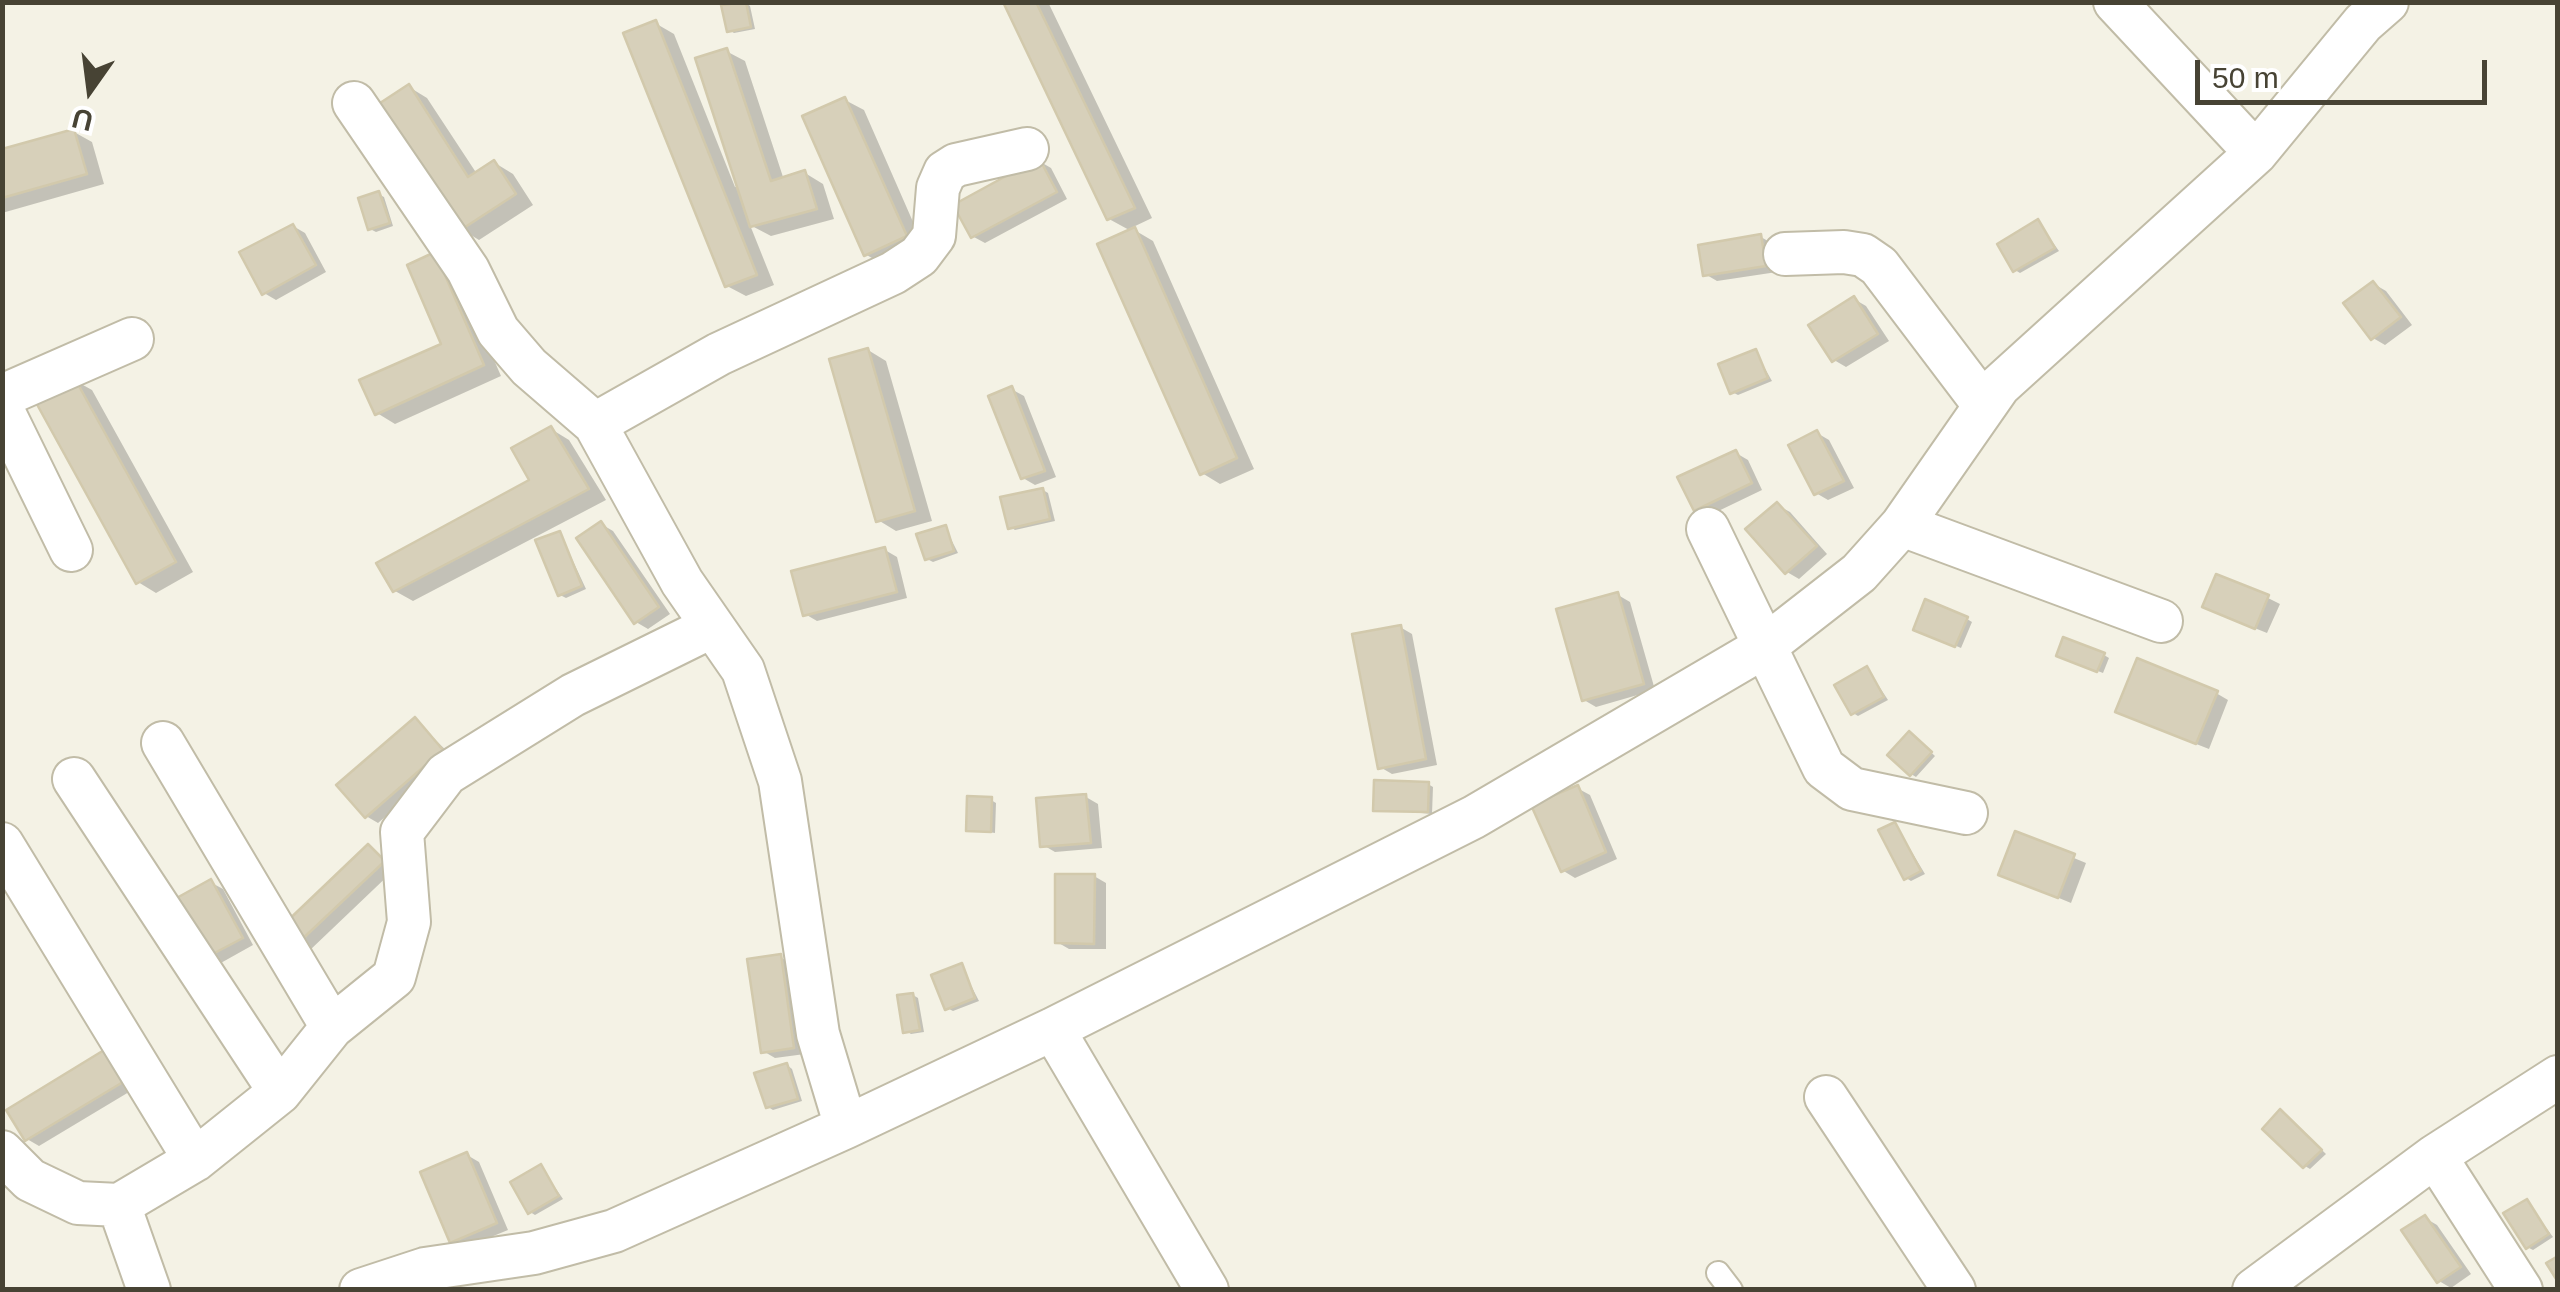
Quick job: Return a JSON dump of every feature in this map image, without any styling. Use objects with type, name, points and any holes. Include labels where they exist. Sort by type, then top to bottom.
[{"type":"street","points":[[2115,2],[2256,153]]},
{"type":"street","points":[[361,1290],[426,1269],[534,1253],[614,1231],[846,1128],[1053,1030],[1474,817],[1764,647],[1859,573],[1902,525],[2000,386],[2256,153],[2362,23],[2387,2]]},
{"type":"street","points":[[354,102],[468,270],[498,331],[530,368],[595,424],[633,500],[710,627],[743,670],[768,734],[790,836],[818,1034],[846,1128]]},
{"type":"street","points":[[595,424],[720,354],[893,273],[919,256],[934,236],[938,188],[945,172],[956,164],[1027,149]]},
{"type":"street","points":[[1784,254],[1844,252],[1863,255],[1879,266],[1985,406]]},
{"type":"street","points":[[2,396],[132,339]]},
{"type":"street","points":[[2,409],[71,550]]},
{"type":"street","points":[[1902,525],[2161,621]]},
{"type":"street","points":[[1708,529],[1824,768],[1852,789],[1966,813]]},
{"type":"street","points":[[2,1152],[30,1180],[78,1203],[119,1206],[196,1160],[280,1092],[332,1028],[394,978],[409,922],[402,832],[446,774],[572,696],[710,627]]},
{"type":"street","points":[[163,743],[332,1028]]},
{"type":"street","points":[[74,779],[280,1092]]},
{"type":"street","points":[[2,844],[196,1160]]},
{"type":"street","points":[[1053,1030],[1207,1290]]},
{"type":"street","points":[[2254,1290],[2435,1156],[2558,1077]]},
{"type":"street","points":[[1826,1096],[1954,1290]]},
{"type":"street","points":[[2435,1156],[2521,1290]]},
{"type":"street","points":[[119,1206],[149,1290]]},
{"type":"building","points":[[746,2],[751,27],[727,32],[721,5]]},
{"type":"building","points":[[1003,2],[1036,2],[1135,208],[1107,220]]},
{"type":"building","points":[[656,20],[757,275],[725,287],[623,33]]},
{"type":"building","points":[[727,48],[771,181],[805,170],[817,209],[750,227],[695,58]]},
{"type":"building","points":[[409,84],[468,177],[494,160],[516,194],[459,231],[377,105]]},
{"type":"building","points":[[845,97],[907,236],[864,256],[802,116]]},
{"type":"building","points":[[74,129],[87,174],[2,198],[2,149]]},
{"type":"building","points":[[1039,158],[1057,192],[971,238],[953,205]]},
{"type":"building","points":[[379,191],[390,223],[368,230],[358,198]]},
{"type":"building","points":[[2038,219],[2055,248],[2013,272],[1997,244]]},
{"type":"building","points":[[293,224],[316,265],[262,295],[239,252]]},
{"type":"building","points":[[1135,227],[1237,458],[1200,475],[1097,244]]},
{"type":"building","points":[[1761,234],[1766,266],[1703,276],[1698,245]]},
{"type":"building","points":[[435,252],[484,365],[375,415],[359,380],[441,344],[407,265]]},
{"type":"building","points":[[2373,281],[2401,317],[2371,340],[2343,303]]},
{"type":"building","points":[[1854,296],[1878,334],[1832,362],[1808,325]]},
{"type":"building","points":[[868,348],[915,511],[876,522],[829,359]]},
{"type":"building","points":[[1756,349],[1768,378],[1730,394],[1718,364]]},
{"type":"building","points":[[74,377],[176,562],[136,584],[34,399]]},
{"type":"building","points":[[1012,386],[1045,471],[1021,479],[988,396]]},
{"type":"building","points":[[551,426],[589,489],[393,592],[376,563],[529,480],[511,448]]},
{"type":"building","points":[[1817,430],[1844,481],[1814,495],[1788,445]]},
{"type":"building","points":[[1736,450],[1752,483],[1694,511],[1677,477]]},
{"type":"building","points":[[1043,488],[1050,519],[1008,529],[1000,497]]},
{"type":"building","points":[[1777,502],[1817,546],[1785,574],[1745,529]]},
{"type":"building","points":[[601,521],[659,607],[634,624],[576,538]]},
{"type":"building","points":[[946,525],[954,551],[925,560],[916,534]]},
{"type":"building","points":[[560,531],[582,586],[558,596],[535,540]]},
{"type":"building","points":[[885,547],[897,592],[803,616],[791,571]]},
{"type":"building","points":[[2216,574],[2269,595],[2255,629],[2202,607]]},
{"type":"building","points":[[1618,592],[1644,684],[1582,701],[1556,609]]},
{"type":"building","points":[[1925,599],[1968,617],[1955,647],[1913,630]]},
{"type":"building","points":[[1401,625],[1426,759],[1378,769],[1352,634]]},
{"type":"building","points":[[2063,637],[2105,653],[2097,672],[2056,656]]},
{"type":"building","points":[[2137,658],[2218,691],[2196,744],[2115,712]]},
{"type":"building","points":[[1867,666],[1884,697],[1851,715],[1834,685]]},
{"type":"building","points":[[415,717],[443,750],[365,818],[336,785]]},
{"type":"building","points":[[1909,731],[1932,752],[1910,776],[1887,755]]},
{"type":"building","points":[[1374,780],[1429,782],[1428,812],[1373,811]]},
{"type":"building","points":[[1578,785],[1606,852],[1561,872],[1531,805]]},
{"type":"building","points":[[1086,794],[1091,843],[1040,847],[1036,798]]},
{"type":"building","points":[[967,796],[992,797],[991,832],[966,831]]},
{"type":"building","points":[[1895,822],[1921,871],[1904,880],[1878,830]]},
{"type":"building","points":[[2015,831],[2075,854],[2058,898],[1998,875]]},
{"type":"building","points":[[368,844],[385,861],[295,946],[279,929]]},
{"type":"building","points":[[1055,874],[1095,874],[1094,944],[1055,943]]},
{"type":"building","points":[[211,879],[243,938],[205,958],[173,900]]},
{"type":"building","points":[[781,954],[794,1048],[761,1053],[747,959]]},
{"type":"building","points":[[962,963],[975,998],[945,1010],[931,975]]},
{"type":"building","points":[[913,993],[920,1030],[903,1033],[897,995]]},
{"type":"building","points":[[109,1047],[128,1079],[25,1141],[6,1110]]},
{"type":"building","points":[[787,1063],[798,1099],[766,1108],[754,1073]]},
{"type":"building","points":[[2280,1109],[2322,1150],[2303,1168],[2262,1129]]},
{"type":"building","points":[[467,1152],[497,1223],[450,1243],[420,1172]]},
{"type":"building","points":[[541,1164],[559,1196],[528,1214],[510,1182]]},
{"type":"building","points":[[2527,1199],[2549,1234],[2526,1249],[2503,1213]]},
{"type":"building","points":[[2425,1215],[2461,1267],[2437,1283],[2401,1230]]},
{"type":"building","points":[[2558,1256],[2558,1282],[2546,1263]]}]
